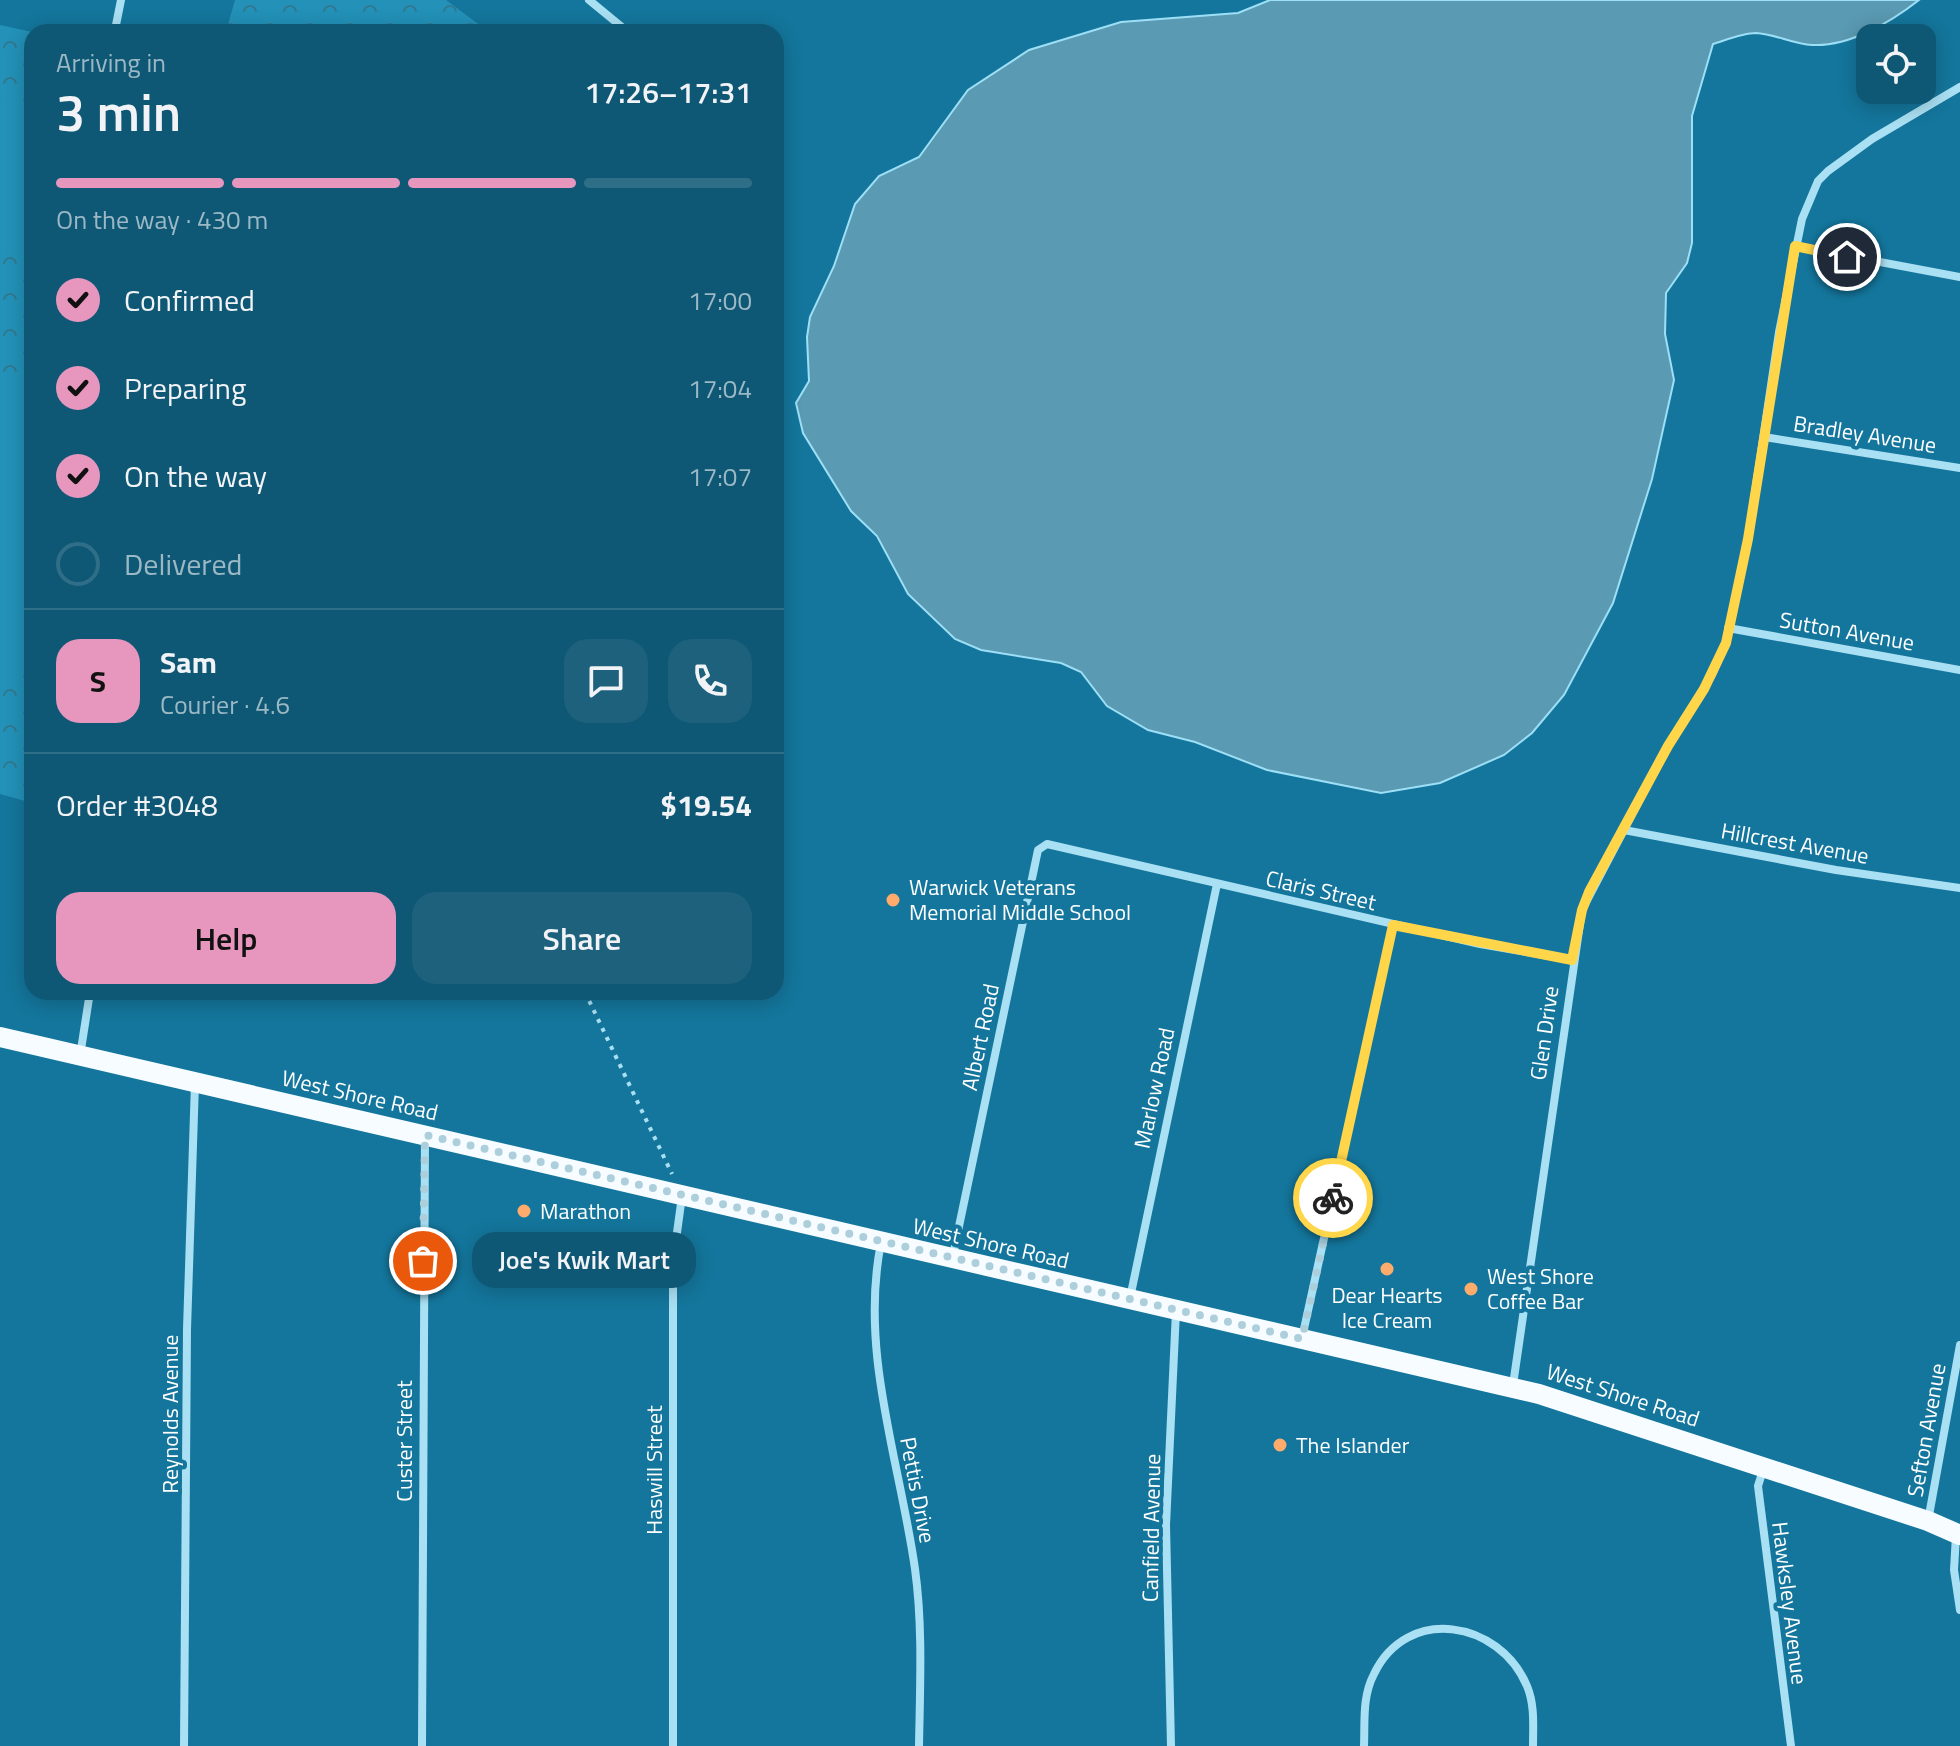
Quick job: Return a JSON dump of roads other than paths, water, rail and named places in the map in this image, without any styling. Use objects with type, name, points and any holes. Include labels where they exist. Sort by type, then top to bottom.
[{"type":"main road","name":"West Shore Road","points":[[0,1037],[1512,1387],[1764,1466],[1958,1534]]},
{"type":"street","points":[[116,24],[121,0]]},
{"type":"street","points":[[589,0],[618,24]]},
{"type":"street","name":"Glen Drive","points":[[1512,1387],[1572,960],[1582,910],[1712,675],[1728,628],[1748,539],[1795,246],[1806,206],[1818,181],[1828,171],[1872,139],[1960,87]]},
{"type":"street","points":[[1795,246],[1960,277]]},
{"type":"street","name":"Bradley Avenue","points":[[1764,437],[1960,468]]},
{"type":"street","name":"Sutton Avenue","points":[[1728,628],[1960,670]]},
{"type":"street","name":"Hillcrest Avenue","points":[[1624,830],[1836,870],[1960,888]]},
{"type":"street","name":"Albert Road","points":[[952,1259],[1038,850],[1047,844],[1064,846]]},
{"type":"street","name":"Claris Street","points":[[1064,846],[1393,925],[1572,960]]},
{"type":"street","name":"Marlow Road","points":[[1130,1299],[1217,884]]},
{"type":"street","points":[[1302,1339],[1393,925]]},
{"type":"street","points":[[80,1056],[89,1000]]},
{"type":"street","name":"Reynolds Avenue","points":[[184,1746],[187,1329],[195,1082]]},
{"type":"street","name":"Custer Street","points":[[422,1746],[425,1135]]},
{"type":"street","name":"Haswill Street","points":[[673,1746],[673,1262],[682,1196]]},
{"type":"street","name":"Pettis Drive","points":[[881,1242],[873,1283],[877,1351],[887,1427],[916,1571],[919,1746]]},
{"type":"street","name":"Canfield Avenue","points":[[1171,1746],[1166,1525],[1176,1310]]},
{"type":"street","name":"Sefton Avenue","points":[[1928,1521],[1960,1345]]},
{"type":"street","name":"Hawksley Avenue","points":[[1764,1466],[1758,1486],[1791,1746]]},
{"type":"street","points":[[1958,1534],[1954,1570],[1960,1610]]},
{"type":"street","points":[[1364,1746],[1365,1699],[1373,1674],[1388,1651],[1402,1639],[1451,1630],[1473,1631],[1495,1643],[1512,1660],[1528,1686],[1534,1714],[1533,1746]]},
{"type":"place","name":"Warwick Veterans Memorial Middle School","points":[[893,900]]},
{"type":"place","name":"Marathon","points":[[524,1211]]},
{"type":"place","name":"Joe's Kwik Mart","points":[[423,1261]]},
{"type":"place","name":"Dear Hearts Ice Cream","points":[[1387,1269]]},
{"type":"place","name":"West Shore Coffee Bar","points":[[1471,1289]]},
{"type":"place","name":"The Islander","points":[[1280,1445]]}]
